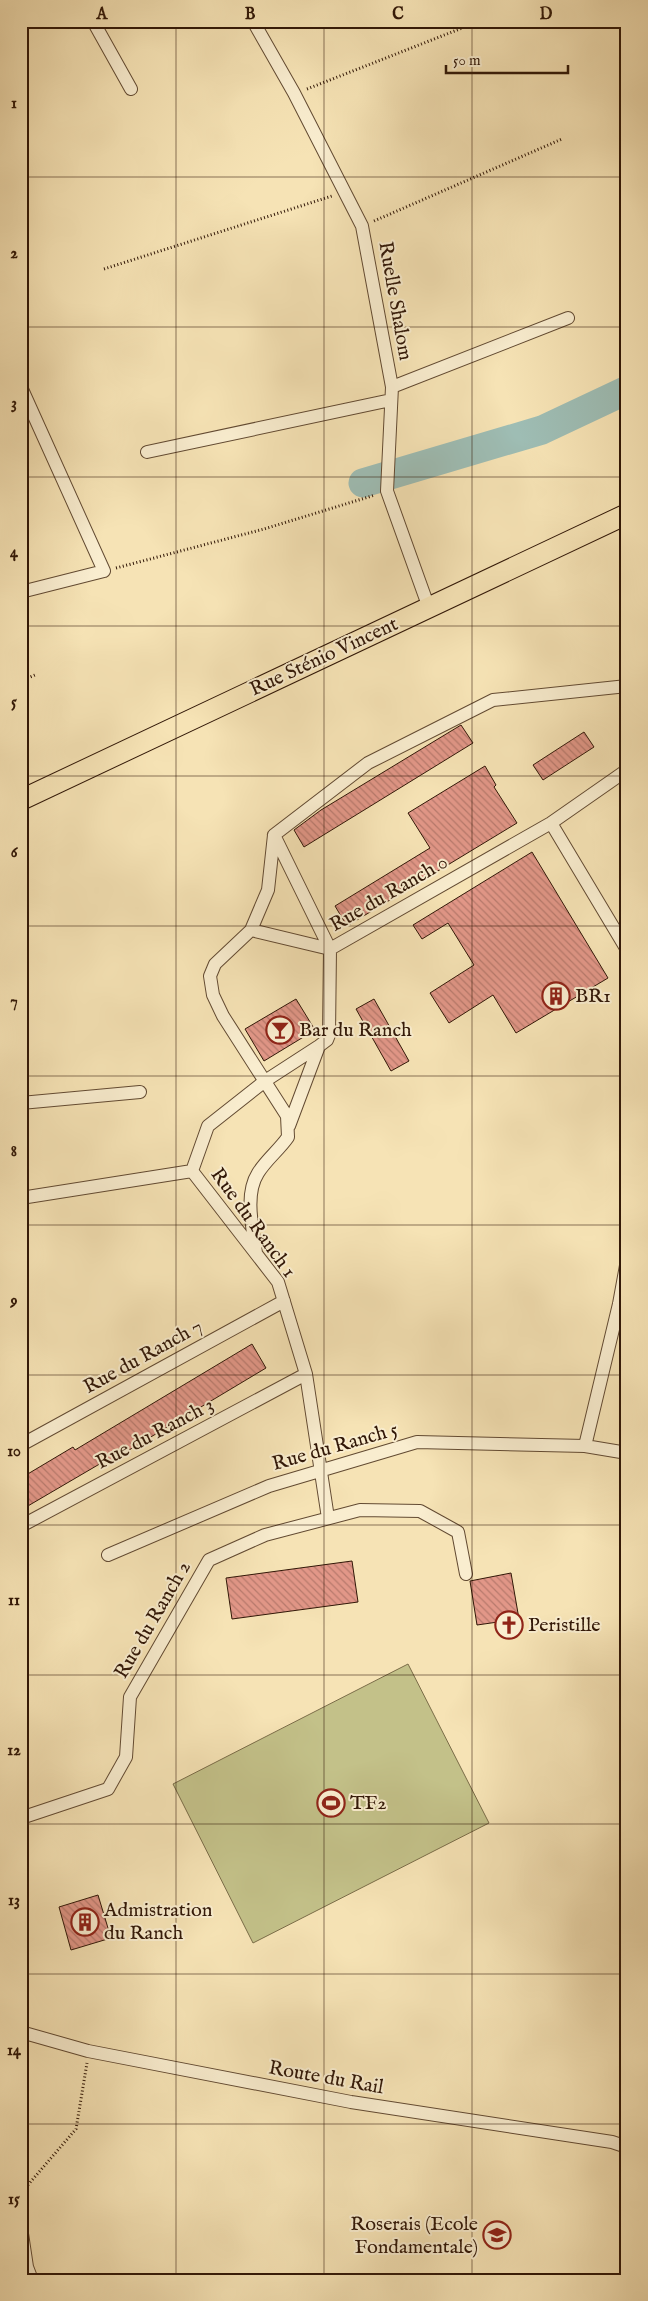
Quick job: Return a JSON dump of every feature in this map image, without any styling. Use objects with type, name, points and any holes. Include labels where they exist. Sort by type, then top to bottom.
[{"type":"main road","name":"Rue Sténio Vincent","points":[[21,800],[627,514]]},
{"type":"street","points":[[93,21],[131,88]]},
{"type":"street","name":"Ruelle Shalom","points":[[253,21],[294,94],[362,226],[392,393],[388,481],[429,608]]},
{"type":"street","points":[[147,452],[392,393],[568,318]]},
{"type":"street","points":[[21,387],[104,571],[21,592]]},
{"type":"street","points":[[257,1254],[250,1206],[255,1182],[257,1174],[288,1137],[288,1116],[222,1016],[213,996],[210,976],[214,964],[251,930],[268,890],[274,836],[368,763],[493,700],[627,686]]},
{"type":"street","name":"Rue du Ranch 0","points":[[274,836],[330,949],[551,823],[627,770]]},
{"type":"street","points":[[551,823],[627,950]]},
{"type":"street","points":[[251,930],[330,949],[329,1035],[319,1046],[289,1126]]},
{"type":"street","name":"Rue du Ranch 1","points":[[319,1046],[265,1081],[208,1126],[192,1171],[278,1282],[306,1374],[328,1518]]},
{"type":"street","points":[[21,1103],[140,1092]]},
{"type":"street","points":[[21,1198],[192,1171]]},
{"type":"street","points":[[585,1446],[623,1309],[627,1260]]},
{"type":"street","name":"Rue du Ranch 7","points":[[21,1445],[284,1301]]},
{"type":"street","name":"Rue du Ranch 3","points":[[21,1526],[306,1374]]},
{"type":"street","name":"Rue du Ranch 5","points":[[108,1555],[269,1486],[417,1442],[585,1446],[627,1452]]},
{"type":"street","name":"Rue du Ranch 2","points":[[21,1818],[108,1789],[126,1757],[130,1697],[209,1560],[265,1535],[360,1510],[420,1512],[458,1532],[466,1574]]},
{"type":"street","name":"Route du Rail","points":[[21,2032],[88,2051],[351,2102],[612,2142],[627,2147]]},
{"type":"street","points":[[21,2227],[24,2267],[32,2280]]},
{"type":"path","points":[[294,94],[480,21]]},
{"type":"path","points":[[362,226],[562,139]]},
{"type":"path","points":[[104,269],[345,192]]},
{"type":"path","points":[[104,571],[152,560],[264,529],[388,481]]},
{"type":"path","points":[[21,681],[35,675]]},
{"type":"path","points":[[21,2193],[76,2129],[88,2051]]},
{"type":"shaded area","name":"TF2","points":[[408,1664],[489,1823],[253,1943],[173,1784]]},
{"type":"building","points":[[461,725],[473,743],[304,847],[294,830],[321,810]]},
{"type":"building","points":[[584,732],[594,747],[543,780],[533,765]]},
{"type":"building","points":[[485,766],[496,785],[494,787],[517,823],[347,926],[335,906],[430,848],[408,813]]},
{"type":"building","points":[[532,852],[608,978],[516,1033],[493,995],[449,1023],[430,993],[474,965],[448,923],[422,939],[413,925]]},
{"type":"building","name":"Bar du Ranch","points":[[296,999],[315,1030],[264,1061],[245,1029]]},
{"type":"building","points":[[374,999],[409,1061],[391,1071],[356,1009]]},
{"type":"building","points":[[252,1344],[266,1368],[104,1465],[103,1462],[21,1510],[21,1478],[73,1447],[75,1450]]},
{"type":"building","points":[[352,1561],[358,1602],[232,1619],[226,1578]]},
{"type":"building","points":[[511,1573],[519,1619],[477,1625],[470,1581]]},
{"type":"building","name":"Admistration du Ranch","points":[[98,1895],[111,1938],[71,1950],[59,1907]]},
{"type":"waterway","points":[[363,483],[542,430],[627,390]]},
{"type":"place","name":"BR1","points":[[556,996]]},
{"type":"place","name":"Bar du Ranch","points":[[280,1030]]},
{"type":"place","name":"Peristille","points":[[509,1625]]},
{"type":"place","name":"TF2","points":[[331,1803]]},
{"type":"place","name":"Admistration du Ranch","points":[[85,1922]]},
{"type":"place","name":"Roserais (Ecole Fondamentale)","points":[[497,2235]]}]
